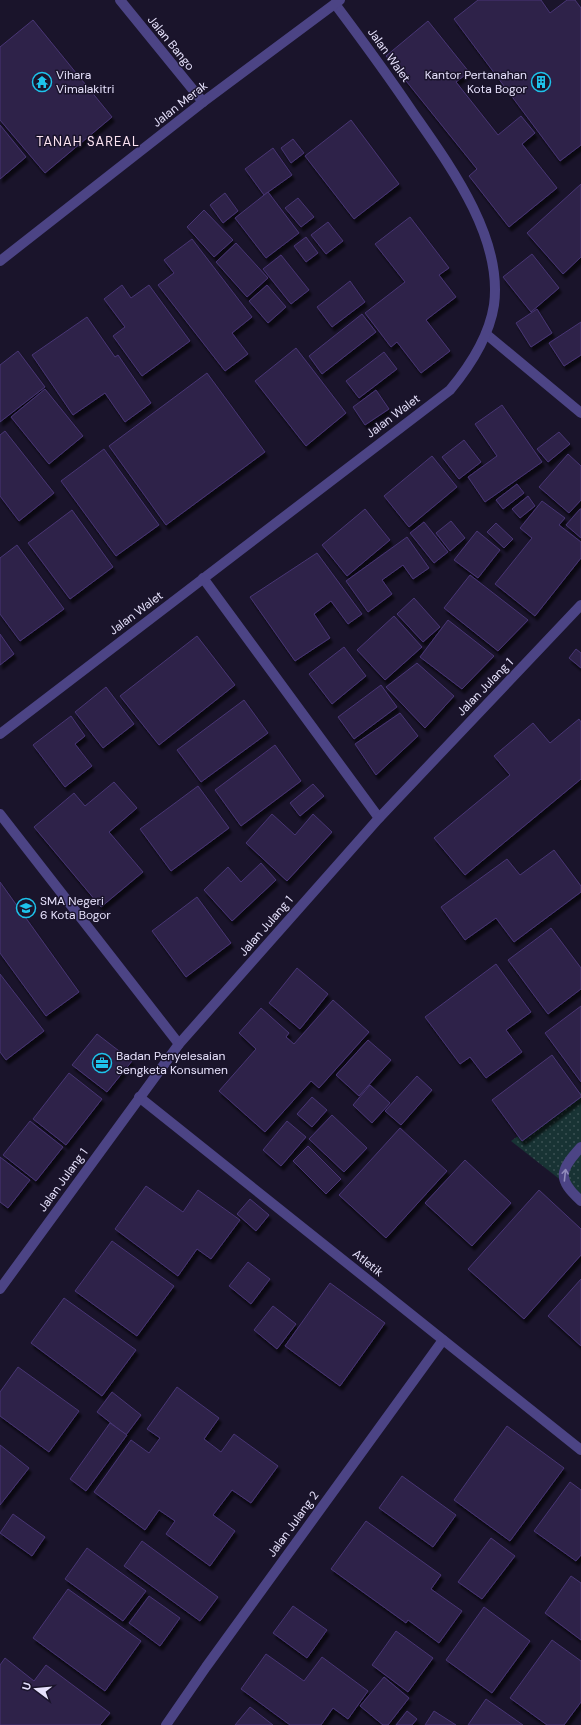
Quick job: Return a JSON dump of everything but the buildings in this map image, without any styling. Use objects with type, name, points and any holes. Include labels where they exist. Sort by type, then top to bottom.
[{"type":"street","name":"Jalan Bango","points":[[120,0],[203,102]]},
{"type":"street","name":"Jalan Merak","points":[[0,261],[203,102],[338,2]]},
{"type":"street","name":"Jalan Walet","points":[[0,734],[450,390],[465,371],[486,334],[494,305],[493,269],[485,237],[472,207],[445,158],[338,2]]},
{"type":"street","points":[[486,334],[581,413]]},
{"type":"street","points":[[203,578],[379,818]]},
{"type":"street","name":"Jalan Julang 1","points":[[0,1289],[179,1044],[379,818],[581,605]]},
{"type":"street","points":[[0,814],[179,1044]]},
{"type":"street","name":"Atletik","points":[[139,1097],[581,1450]]},
{"type":"street","points":[[581,1148],[569,1161],[564,1170],[564,1180],[567,1188],[581,1201]]},
{"type":"street","name":"Jalan Julang 2","points":[[166,1725],[206,1667],[443,1340]]},
{"type":"green space","points":[[581,1092],[581,1196],[511,1141]]},
{"type":"place","name":"Vihara Vimalakitri","points":[[42,82]]},
{"type":"place","name":"Kantor Pertanahan Kota Bogor","points":[[541,82]]},
{"type":"place","name":"SMA Negeri 6 Kota Bogor","points":[[26,908]]},
{"type":"place","name":"Badan Penyelesaian Sengketa Konsumen","points":[[102,1063]]},
{"type":"district","name":"TANAH SAREAL","points":[[88,141]]}]
